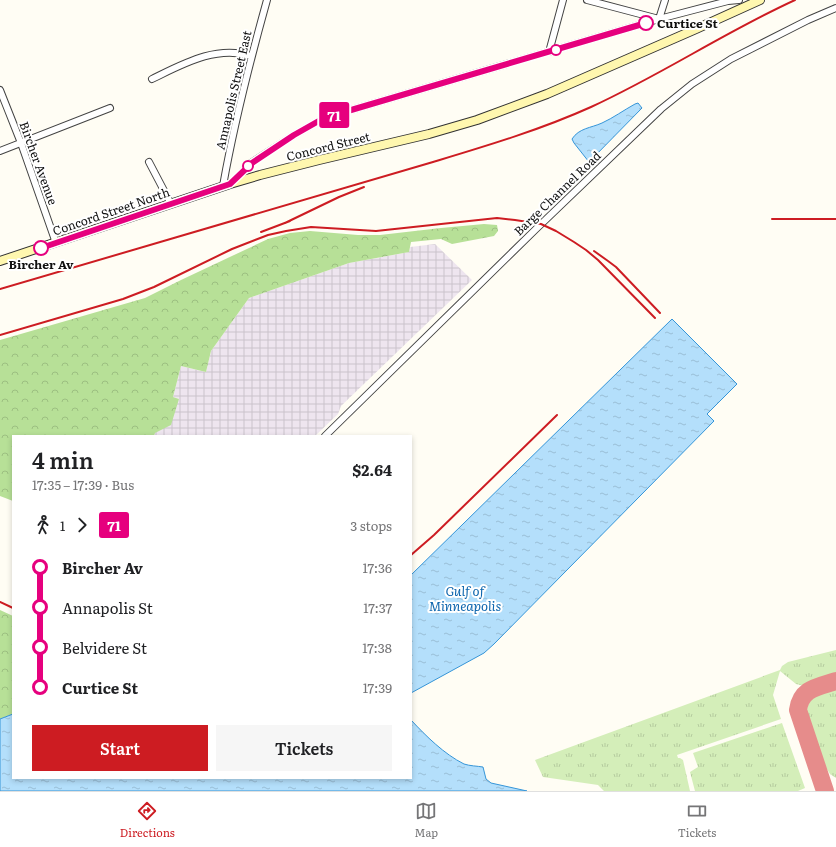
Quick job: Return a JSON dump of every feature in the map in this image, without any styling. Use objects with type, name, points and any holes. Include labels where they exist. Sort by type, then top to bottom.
[{"type":"main road","name":"Concord Street","points":[[227,185],[319,160],[429,134],[477,120],[547,94],[760,0]]},
{"type":"main road","name":"Concord Street North","points":[[0,261],[227,185]]},
{"type":"street","name":"Annapolis Street East","points":[[227,185],[227,164],[251,56],[267,0]]},
{"type":"street","points":[[549,52],[563,0]]},
{"type":"street","points":[[587,0],[660,19],[665,0]]},
{"type":"street","name":"Concord Street","points":[[227,185],[252,163],[294,135],[324,118],[660,19],[739,0]]},
{"type":"street","name":"Barge Channel Road","points":[[326,435],[671,100],[692,84],[731,59],[808,20],[836,8]]},
{"type":"street","points":[[152,79],[189,61],[217,53],[242,53],[251,56]]},
{"type":"street","name":"Bircher Avenue","points":[[0,90],[21,143],[56,243]]},
{"type":"street","points":[[0,151],[110,108]]},
{"type":"street","points":[[149,162],[171,204]]},
{"type":"shaded area","points":[[435,244],[472,280],[341,406],[338,414],[316,435],[154,435],[179,399],[173,397],[181,366],[206,372],[211,351],[249,298],[349,263],[409,252],[410,247]]},
{"type":"green space","points":[[484,224],[497,225],[498,231],[494,236],[452,244],[441,239],[411,242],[409,252],[349,263],[249,298],[211,351],[206,372],[181,366],[173,397],[179,399],[171,425],[155,433],[154,435],[12,435],[12,501],[0,496],[0,340],[145,298],[268,239],[290,233],[310,231],[358,235],[380,235]]},
{"type":"green space","points":[[0,610],[12,616],[12,714],[0,719]]},
{"type":"green space","points":[[836,650],[836,674],[804,686],[796,684],[780,671],[773,695],[781,719],[677,755],[678,758],[683,760],[690,791],[604,791],[598,785],[543,777],[535,760],[780,670],[782,666],[788,662]]},
{"type":"green space","points":[[836,689],[836,778],[830,774],[825,766],[807,713],[812,699],[816,696]]},
{"type":"green space","points":[[782,723],[805,788],[798,791],[695,791],[690,772],[698,767],[693,753]]},
{"type":"water","points":[[638,103],[642,108],[589,162],[574,143],[572,139],[575,135],[582,130],[606,121]]},
{"type":"water","name":"Gulf of Minneapolis","points":[[672,319],[737,384],[707,414],[714,421],[494,644],[484,653],[412,692],[412,574]]},
{"type":"water","points":[[12,714],[12,779],[412,779],[412,721],[449,755],[466,765],[483,767],[486,779],[491,783],[527,791],[0,791],[0,719]]},
{"type":"taxiway","points":[[825,791],[798,710],[803,697],[807,693],[817,687],[836,681]]},
{"type":"railway","points":[[0,289],[433,162],[533,130],[617,95],[769,12],[795,0]]},
{"type":"railway","points":[[285,223],[339,197],[364,187]]},
{"type":"railway","points":[[0,335],[123,299],[154,287],[232,249],[268,235],[311,227],[376,231],[497,218],[541,224],[574,242],[598,260],[655,318]]},
{"type":"railway","points":[[772,219],[836,219]]},
{"type":"railway","points":[[261,232],[290,221]]},
{"type":"railway","points":[[594,251],[616,267],[660,313]]},
{"type":"railway","points":[[412,554],[434,535],[557,415]]},
{"type":"railway","points":[[0,602],[12,608]]},
{"type":"bus line","name":"71","points":[[41,248],[230,184],[252,163],[294,135],[324,118],[646,23]]},
{"type":"place","name":"Curtice St","points":[[646,23]]},
{"type":"place","name":"Bircher Av","points":[[41,248]]}]
